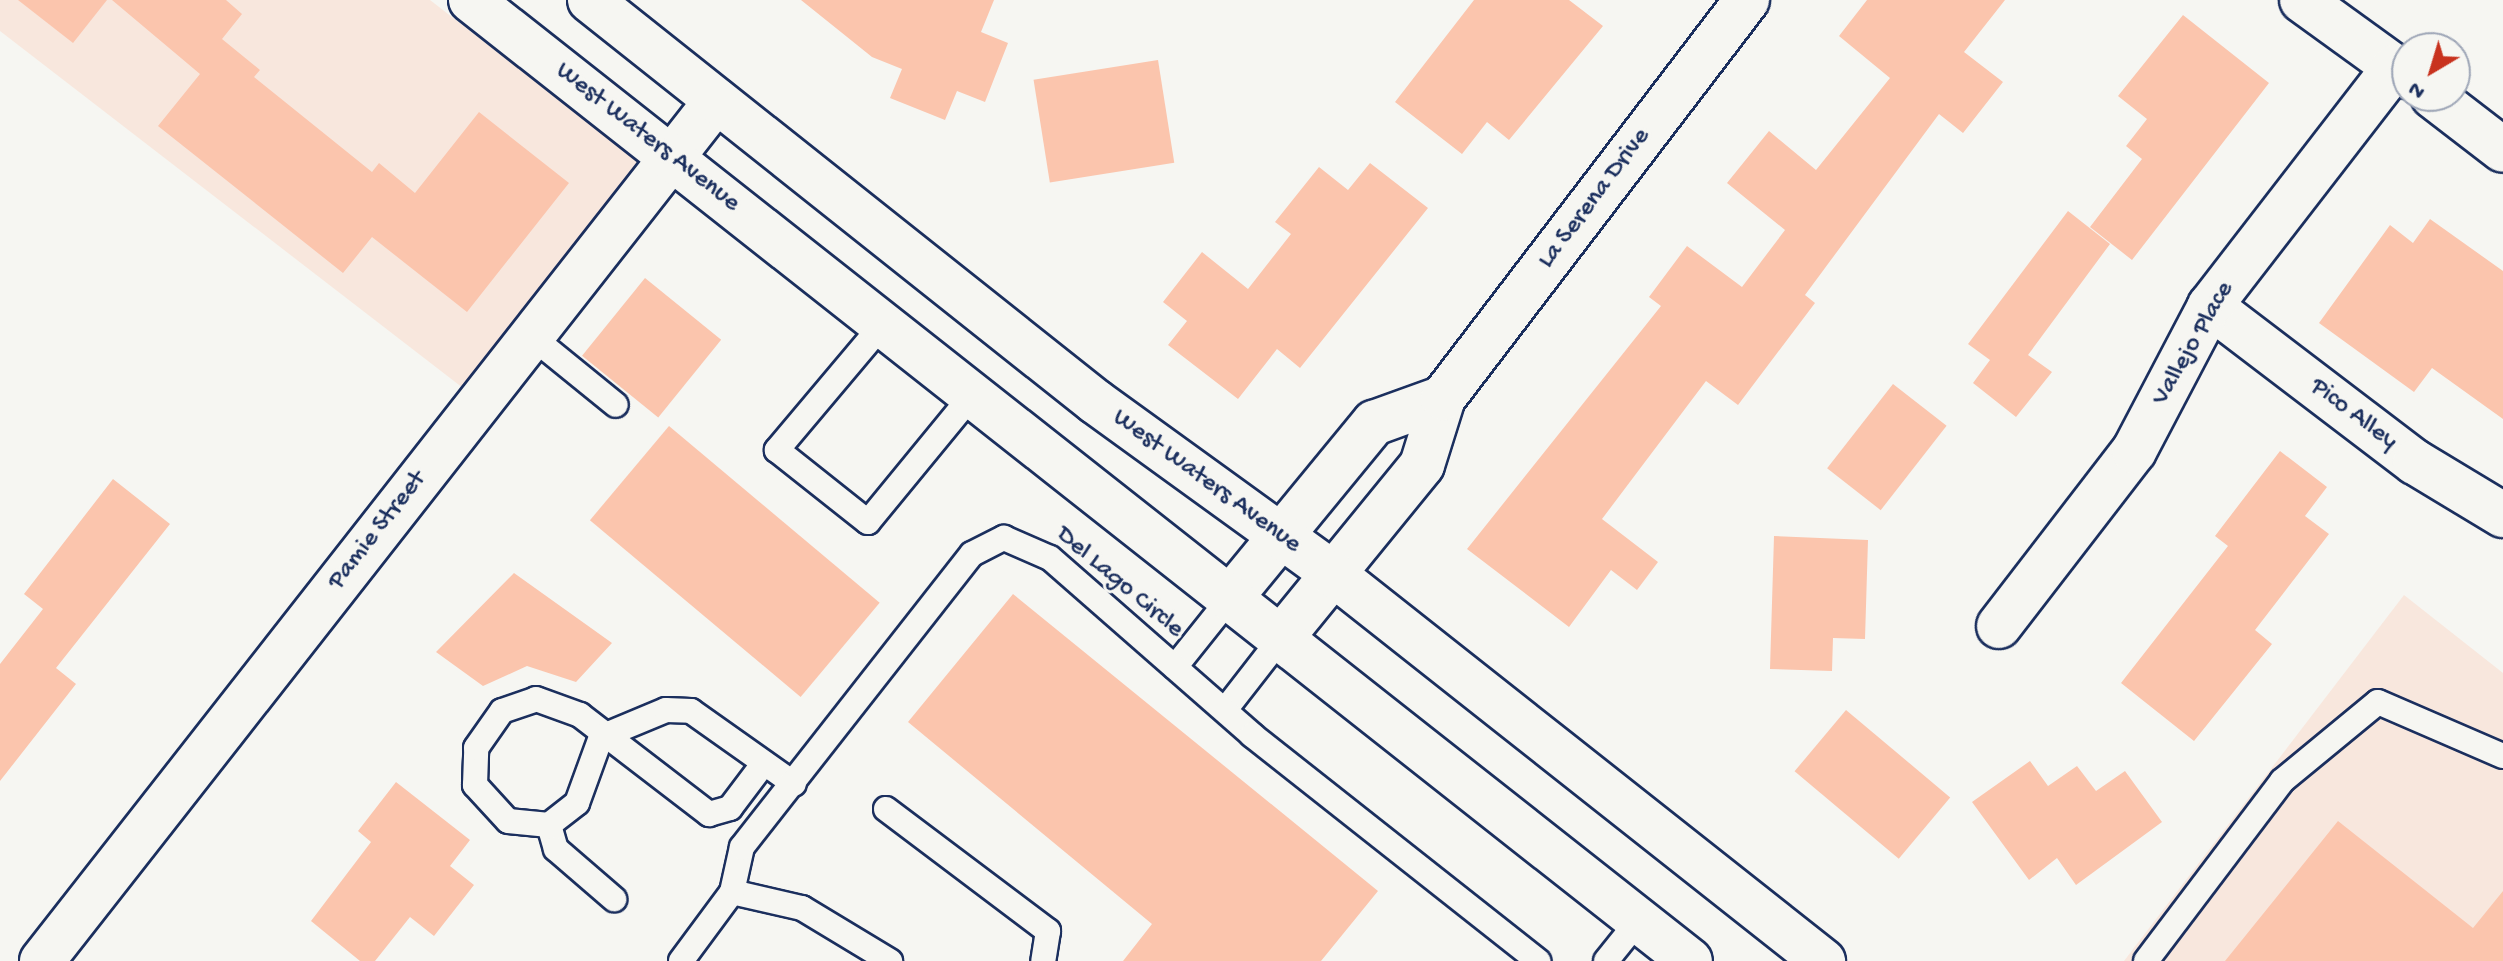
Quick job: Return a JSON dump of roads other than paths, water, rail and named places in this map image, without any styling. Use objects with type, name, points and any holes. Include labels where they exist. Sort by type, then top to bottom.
[{"type":"street","name":"West Waters Avenue","points":[[471,0],[1690,961]]},
{"type":"street","name":"West Waters Avenue","points":[[590,0],[1096,402],[1332,573],[1823,961]]},
{"type":"street","name":"La Serena Drive","points":[[1281,638],[1422,465],[1443,398],[1747,0]]},
{"type":"street","points":[[2302,0],[2391,64]]},
{"type":"street","name":"Vallejo Place","points":[[1999,626],[2134,451],[2210,306],[2391,83]]},
{"type":"street","name":"Pamie Street","points":[[42,961],[716,101]]},
{"type":"street","points":[[2454,112],[2503,150]]},
{"type":"street","name":"Pico Alley","points":[[2210,306],[2415,462],[2503,515]]},
{"type":"street","points":[[1230,598],[1278,534],[1374,423],[1443,398]]},
{"type":"lane","points":[[883,324],[777,450],[868,522],[973,394]]},
{"type":"lane","points":[[531,336],[616,405]]},
{"type":"lane","name":"Del Lago Circle","points":[[681,961],[732,892],[742,847],[972,554],[1004,538],[1050,558],[1225,710],[1538,961]]},
{"type":"lane","points":[[1175,667],[1230,598]]},
{"type":"lane","points":[[1225,710],[1281,638]]},
{"type":"lane","points":[[764,763],[730,808],[709,814],[601,737],[580,715],[536,699],[502,711],[476,748],[475,785],[508,821],[549,825],[577,803],[601,737],[666,710],[691,711],[794,784]]},
{"type":"lane","points":[[2146,961],[2282,781],[2378,702],[2503,756]]},
{"type":"lane","points":[[886,809],[1048,931],[1043,961]]},
{"type":"lane","points":[[549,825],[556,849],[614,899]]},
{"type":"lane","points":[[732,892],[802,908],[890,961]]},
{"type":"lane","points":[[1606,961],[1639,920]]}]
